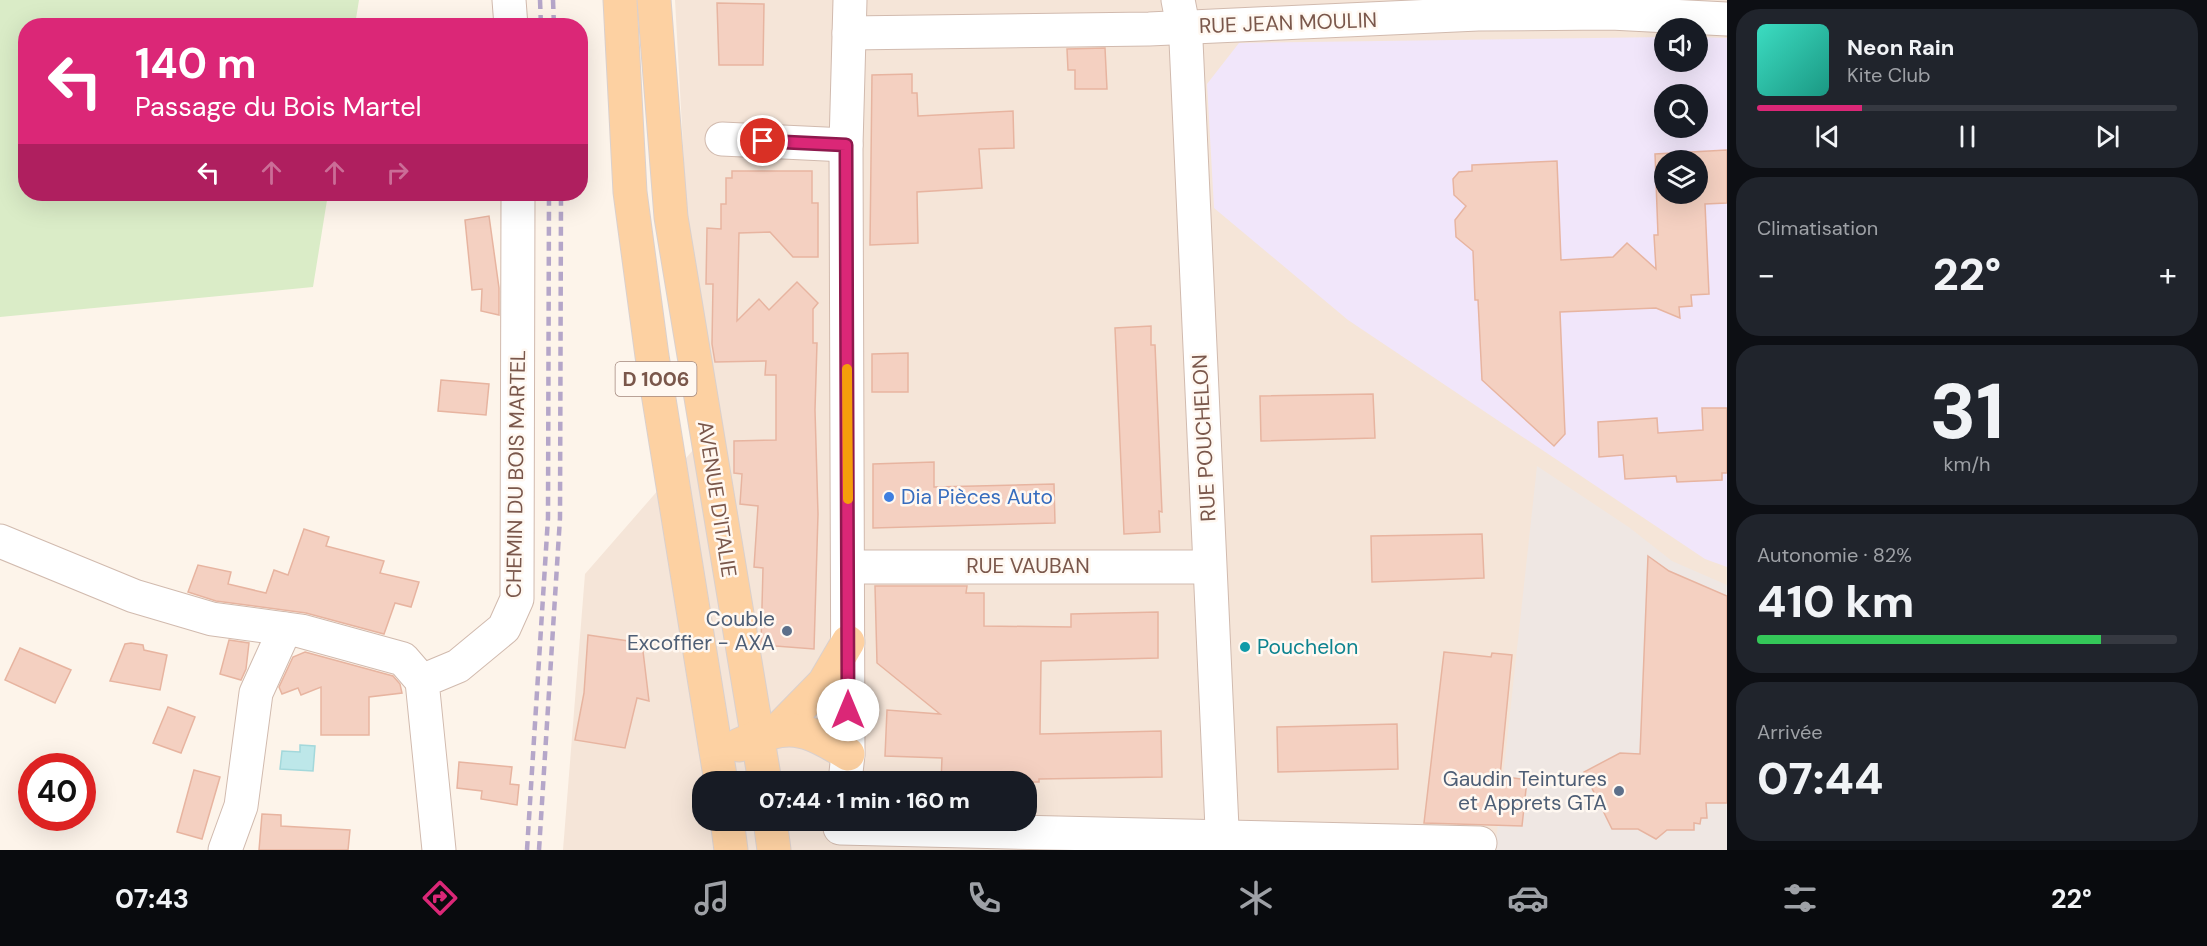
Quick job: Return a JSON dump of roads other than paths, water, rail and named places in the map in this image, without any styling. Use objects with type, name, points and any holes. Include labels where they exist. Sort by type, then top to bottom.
[{"type":"main road","name":"AVENUE D'ITALIE","points":[[620,0],[633,215],[652,356],[719,769]]},
{"type":"main road","name":"AVENUE D'ITALIE","points":[[654,0],[671,218],[749,689],[769,733],[766,771]]},
{"type":"main road","points":[[719,769],[769,733],[824,683],[848,642]]},
{"type":"main road","points":[[769,733],[801,731],[824,739],[847,768]]},
{"type":"main road","points":[[728,831],[731,850]]},
{"type":"main road","points":[[771,831],[774,850]]},
{"type":"street","points":[[509,0],[510,18]]},
{"type":"street","points":[[847,768],[846,145],[850,0]]},
{"type":"street","name":"RUE JEAN MOULIN","points":[[849,33],[1180,14],[1446,8],[1611,13],[1727,20]]},
{"type":"street","name":"RUE POUCHELON","points":[[1180,14],[1186,41],[1208,521],[1208,564],[1223,844]]},
{"type":"street","points":[[722,139],[846,145]]},
{"type":"street","name":"CHEMIN DU BOIS MARTEL","points":[[422,681],[458,666],[504,628],[517,599],[518,201]]},
{"type":"street","points":[[0,541],[134,596],[212,619],[285,628],[403,659],[422,681],[439,850]]},
{"type":"street","name":"RUE VAUBAN","points":[[848,567],[1201,567],[1208,564]]},
{"type":"street","points":[[225,850],[241,806],[256,693],[285,628]]},
{"type":"street","points":[[839,833],[1223,844],[1480,843]]},
{"type":"water","points":[[300,745],[315,746],[313,771],[280,769],[282,751],[300,752]]},
{"type":"railway","points":[[540,0],[541,18]]},
{"type":"railway","points":[[553,0],[554,18]]},
{"type":"railway","points":[[527,850],[548,518],[549,201]]},
{"type":"railway","points":[[539,850],[560,518],[561,201]]},
{"type":"place","name":"Dia Pièces Auto","points":[[889,497]]},
{"type":"place","name":"Couble Excoffier - AXA","points":[[787,631]]},
{"type":"place","name":"Pouchelon","points":[[1245,647]]},
{"type":"place","name":"Gaudin Teintures et Apprets GTA","points":[[1619,791]]}]
